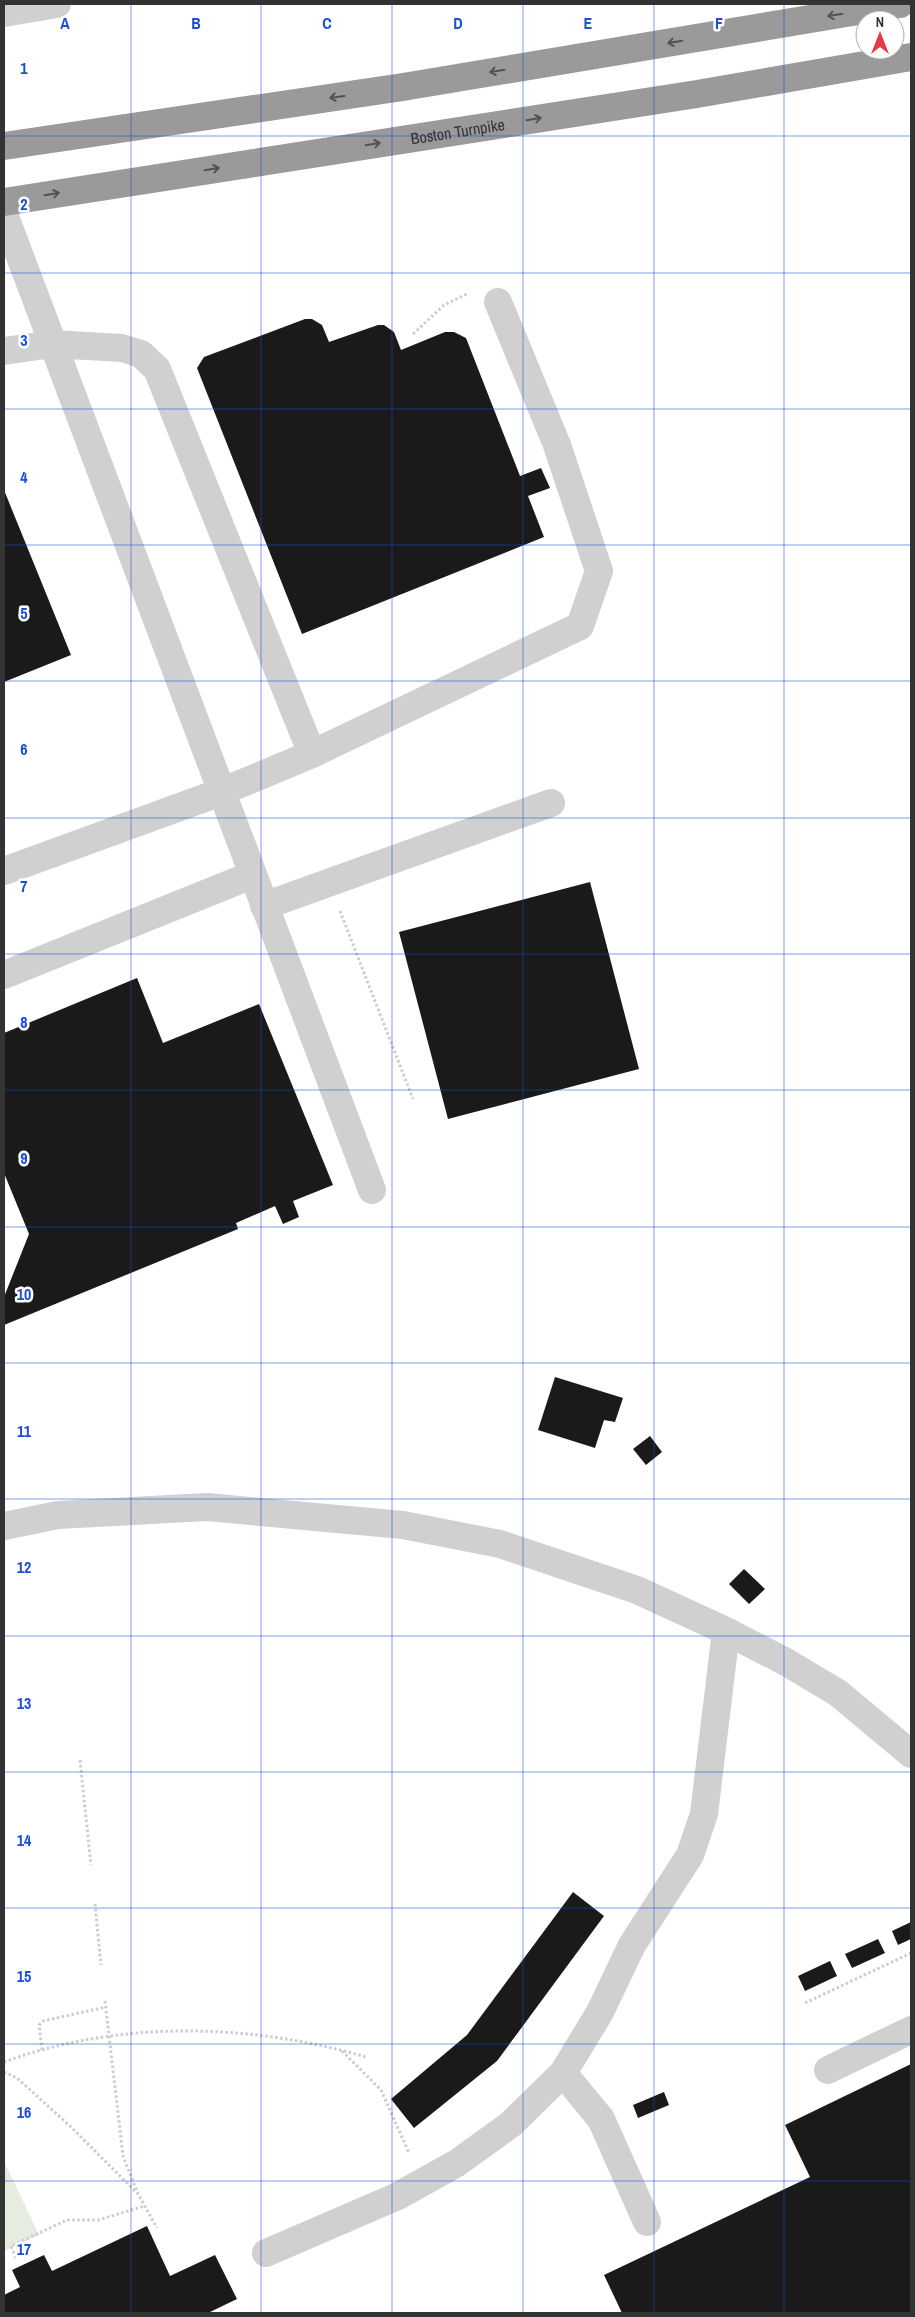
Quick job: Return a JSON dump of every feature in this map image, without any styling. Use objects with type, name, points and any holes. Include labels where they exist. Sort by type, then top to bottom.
[{"type":"highway","points":[[4,146],[403,87],[900,4]]},
{"type":"highway","name":"Boston Turnpike","points":[[4,202],[697,94],[911,57]]},
{"type":"street","points":[[4,13],[57,4]]},
{"type":"street","points":[[4,214],[220,792],[372,1190]]},
{"type":"street","points":[[4,871],[220,792],[312,754],[580,626],[599,571],[557,445],[498,302]]},
{"type":"street","points":[[4,352],[52,344],[122,348],[141,354],[157,369],[312,754]]},
{"type":"street","points":[[264,906],[551,803]]},
{"type":"street","points":[[4,975],[252,875]]},
{"type":"street","points":[[4,1526],[58,1514],[208,1507],[403,1525],[500,1544],[637,1590],[726,1631],[786,1662],[838,1693],[911,1754]]},
{"type":"street","points":[[266,2253],[398,2196],[457,2164],[511,2124],[563,2073],[600,2012],[632,1945],[690,1854],[704,1814],[726,1631]]},
{"type":"street","points":[[828,2070],[911,2030]]},
{"type":"street","points":[[563,2073],[601,2119],[647,2222]]},
{"type":"path","points":[[413,334],[444,305],[481,288],[498,302]]},
{"type":"path","points":[[329,883],[412,1099]]},
{"type":"path","points":[[80,1760],[91,1865]]},
{"type":"path","points":[[95,1904],[101,1965]]},
{"type":"path","points":[[805,2003],[911,1953]]},
{"type":"path","points":[[105,2001],[123,2156],[138,2194],[156,2228]]},
{"type":"path","points":[[42,2050],[38,2025],[43,2021],[106,2007]]},
{"type":"path","points":[[4,2062],[94,2037],[181,2032],[239,2034],[286,2039],[342,2050],[366,2057]]},
{"type":"path","points":[[342,2050],[381,2090],[410,2153]]},
{"type":"path","points":[[4,2072],[17,2078],[63,2120],[138,2194]]},
{"type":"path","points":[[16,2258],[11,2246],[42,2230],[67,2220],[98,2220],[145,2206]]},
{"type":"shaded area","points":[[4,2161],[39,2235],[4,2251]]},
{"type":"building","points":[[305,319],[312,319],[322,325],[329,342],[378,325],[384,325],[394,332],[401,350],[445,332],[454,332],[466,338],[520,476],[541,468],[550,488],[528,496],[544,537],[302,634],[197,368],[204,357]]},
{"type":"building","points":[[4,490],[71,655],[4,682]]},
{"type":"building","points":[[590,882],[639,1069],[448,1119],[399,932]]},
{"type":"building","points":[[137,978],[163,1043],[259,1004],[333,1185],[293,1201],[299,1217],[283,1224],[275,1206],[236,1223],[238,1229],[4,1325],[4,1297],[29,1234],[4,1173],[4,1033]]},
{"type":"building","points":[[555,1377],[623,1398],[615,1422],[604,1420],[595,1448],[538,1430]]},
{"type":"building","points":[[650,1436],[662,1452],[646,1465],[633,1449]]},
{"type":"building","points":[[744,1569],[765,1589],[749,1604],[729,1584]]},
{"type":"building","points":[[573,1892],[604,1916],[497,2061],[414,2128],[391,2099],[467,2035]]},
{"type":"building","points":[[911,1922],[911,1939],[898,1945],[892,1931]]},
{"type":"building","points":[[878,1939],[885,1953],[852,1968],[845,1954]]},
{"type":"building","points":[[830,1961],[837,1976],[805,1991],[798,1976]]},
{"type":"building","points":[[911,2064],[911,2313],[622,2313],[604,2275],[810,2177],[785,2125]]},
{"type":"building","points":[[664,2092],[669,2105],[638,2118],[633,2105]]},
{"type":"building","points":[[147,2226],[170,2276],[215,2255],[237,2299],[208,2313],[4,2313],[4,2295],[20,2287],[12,2270],[44,2255],[52,2271]]}]
